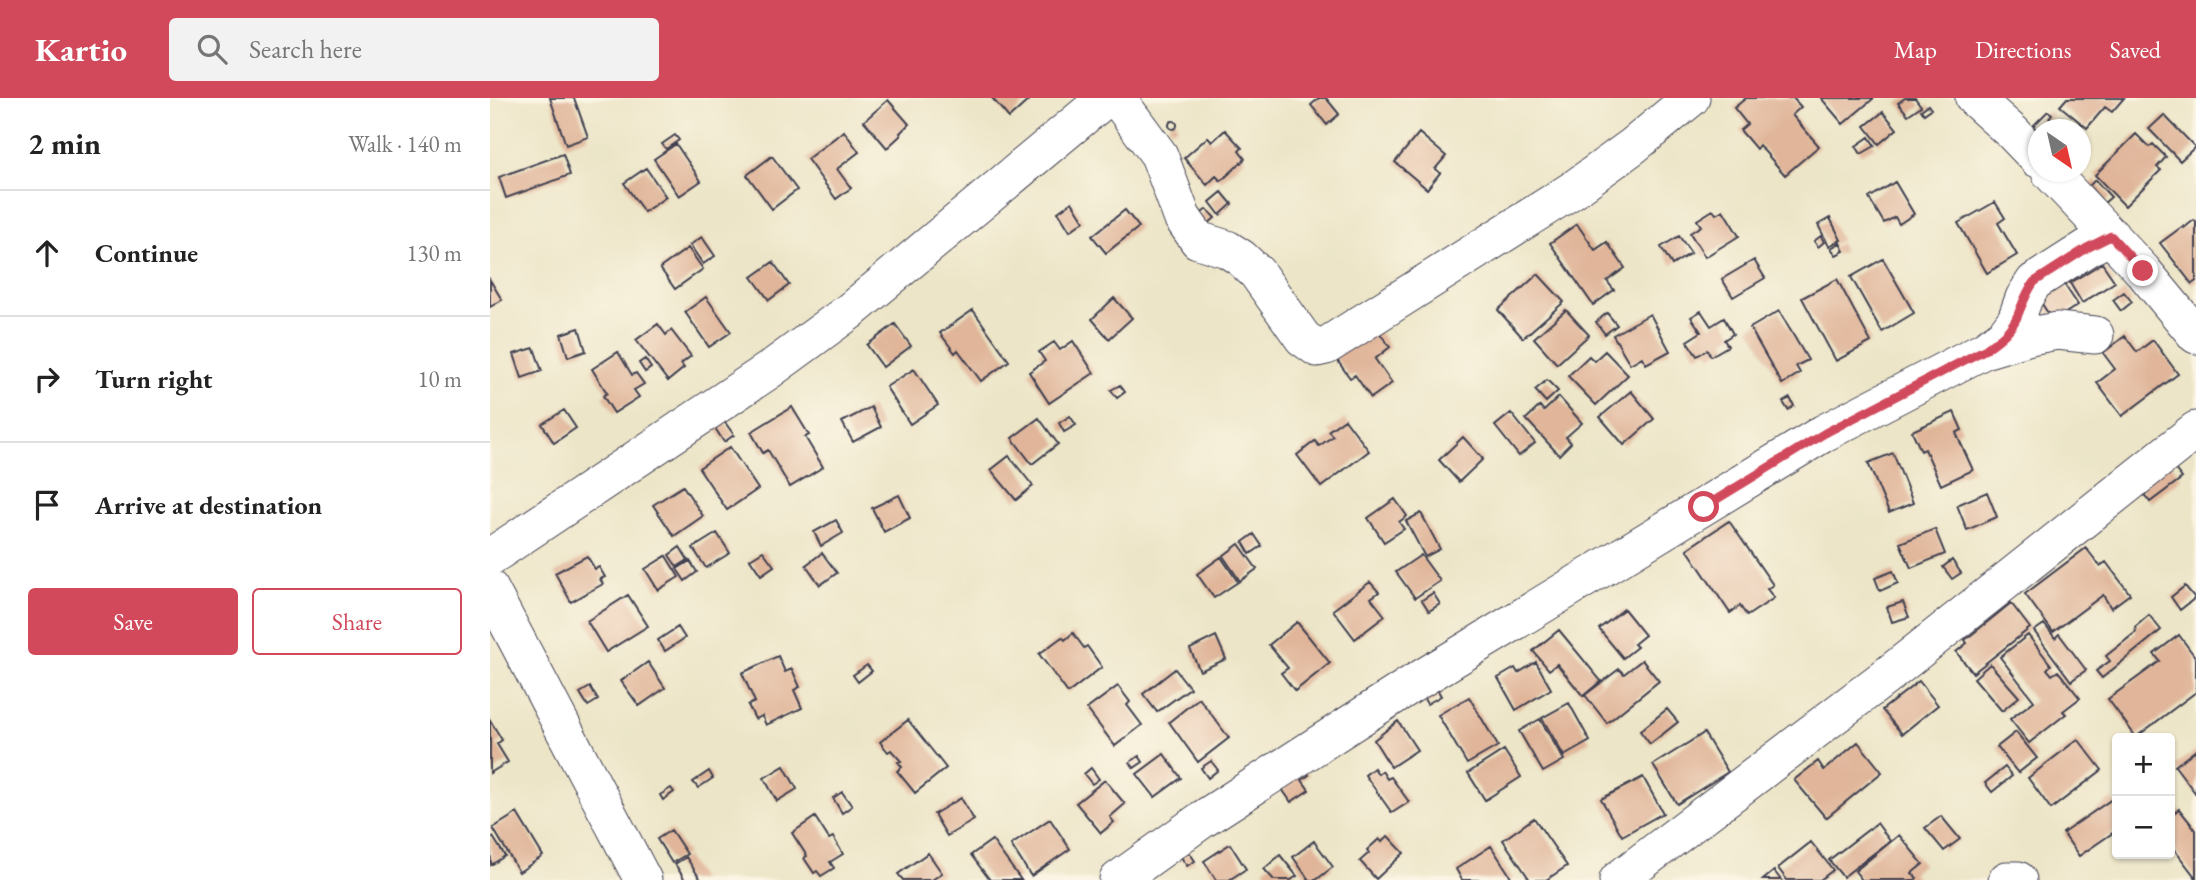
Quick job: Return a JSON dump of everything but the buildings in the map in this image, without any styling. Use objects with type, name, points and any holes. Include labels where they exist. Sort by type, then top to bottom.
[{"type":"street","points":[[490,557],[768,371],[840,318],[1106,98]]},
{"type":"street","points":[[1117,98],[1159,155],[1182,218],[1199,240],[1227,249],[1241,258],[1257,273],[1303,338],[1317,348],[1326,346],[1571,191],[1633,146],[1691,98]]},
{"type":"street","points":[[1974,98],[2028,148]]},
{"type":"street","points":[[2060,182],[2111,236],[2196,335]]},
{"type":"street","points":[[1118,880],[1203,819],[1409,686],[1825,433],[1986,349],[2005,335],[2016,320],[2034,282],[2111,236]]},
{"type":"street","points":[[1986,349],[2057,331],[2095,335]]},
{"type":"street","points":[[1618,880],[1884,678],[2196,430]]},
{"type":"street","points":[[490,589],[635,878]]},
{"type":"street","points":[[2007,880],[2018,880]]},
{"type":"route","points":[[1704,507],[1825,433],[1986,349],[2005,335],[2016,320],[2034,282],[2087,248],[2111,236],[2143,271]]}]
